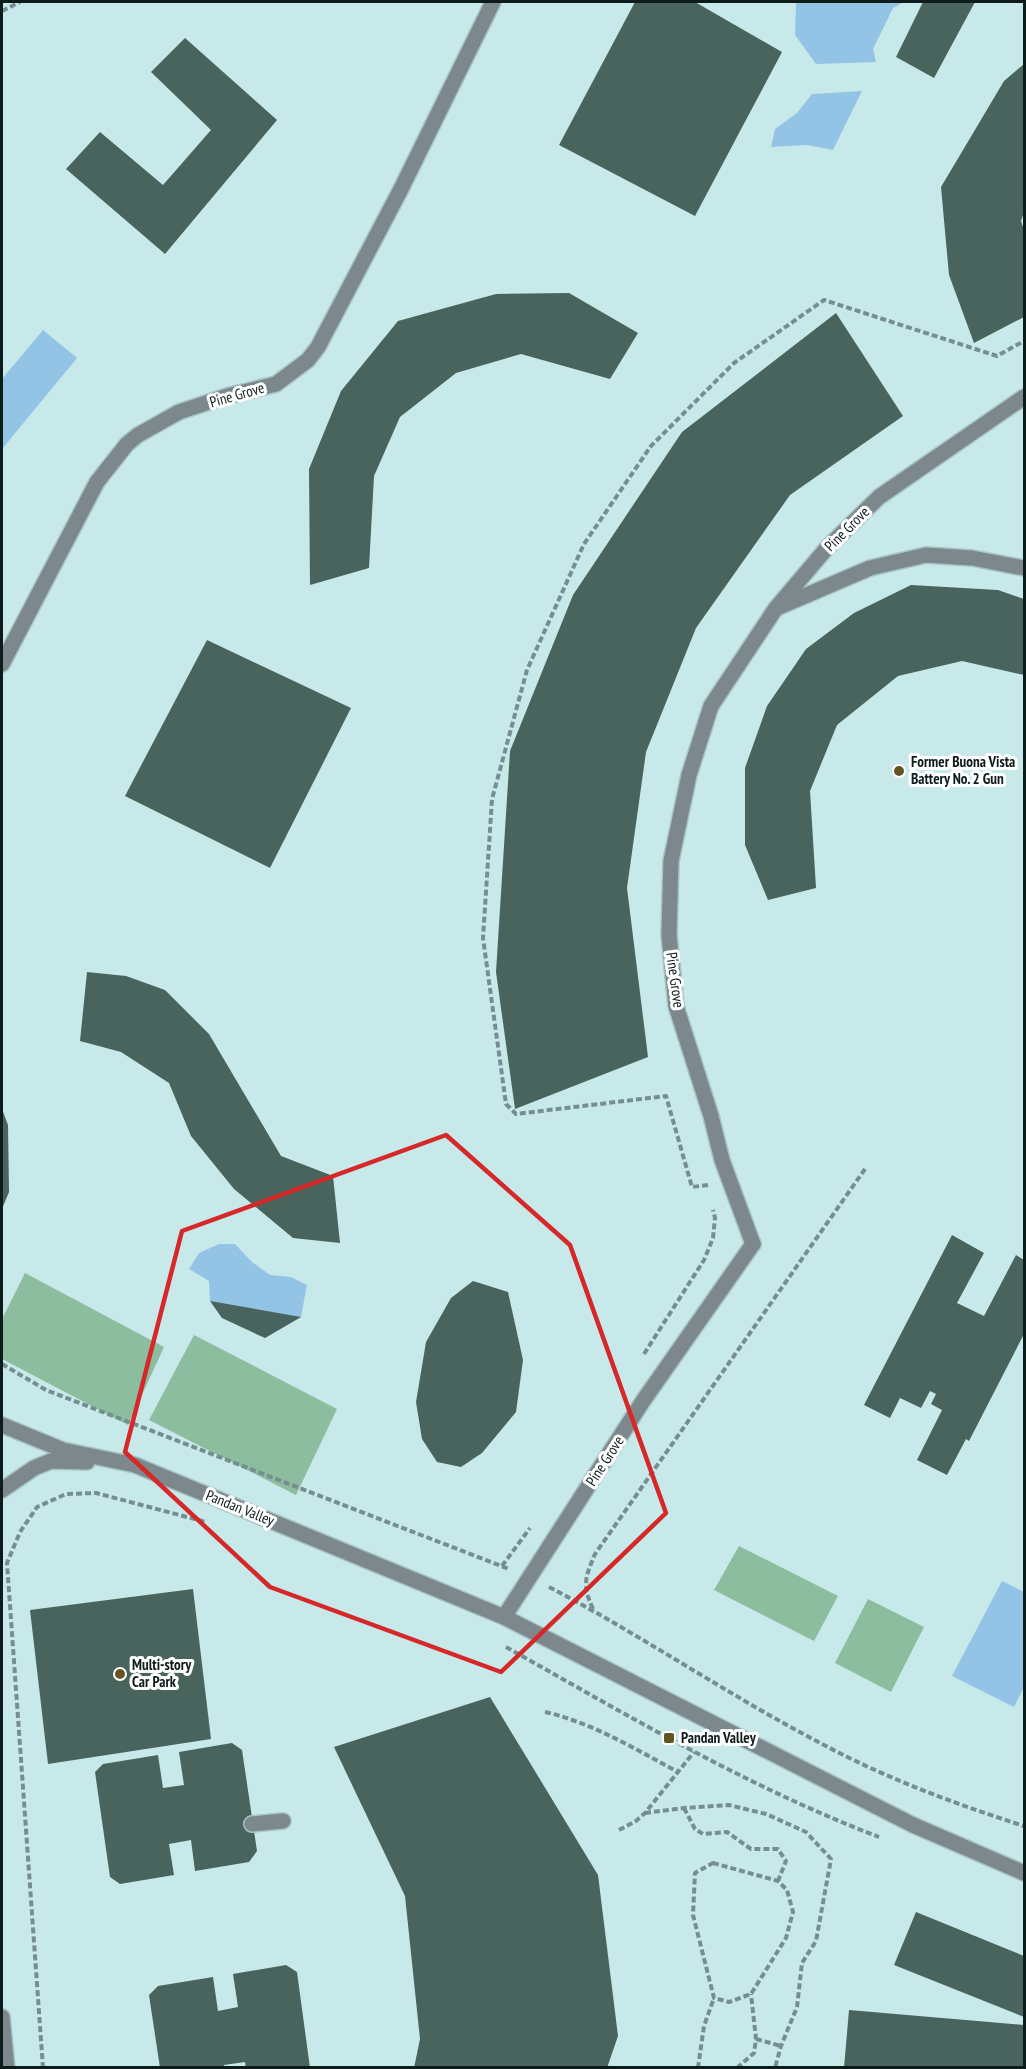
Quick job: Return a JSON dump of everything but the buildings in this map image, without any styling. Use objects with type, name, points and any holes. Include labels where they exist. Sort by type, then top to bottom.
[{"type":"street","name":"Pine Grove","points":[[2,664],[97,482],[127,444],[138,435],[179,412],[227,396],[276,384],[308,360],[318,348],[401,189],[493,2]]},
{"type":"street","name":"Pine Grove","points":[[504,1617],[644,1401],[753,1244],[722,1160],[711,1116],[676,1006],[669,935],[671,861],[689,775],[711,706],[776,608],[826,549],[879,497],[1024,397]]},
{"type":"street","points":[[776,608],[870,568],[926,555],[972,558],[1024,568]]},
{"type":"street","name":"Pandan Valley","points":[[2,1425],[63,1450],[135,1465],[504,1617],[913,1825],[1024,1873]]},
{"type":"street","points":[[2,1490],[34,1468],[51,1461],[135,1465]]},
{"type":"street","points":[[252,1824],[283,1821]]},
{"type":"street","points":[[2,2017],[7,2067]]},
{"type":"path","points":[[2,11],[20,2]]},
{"type":"path","points":[[711,1196],[708,1185],[692,1187],[666,1096],[516,1114],[506,1104],[483,938],[492,799],[527,670],[584,544],[651,446],[734,363],[824,300],[997,356],[1024,340]]},
{"type":"path","points":[[594,1610],[585,1593],[587,1575],[595,1554],[865,1169]]},
{"type":"path","points":[[642,1357],[704,1260],[713,1238],[715,1218],[713,1207]]},
{"type":"path","points":[[43,2067],[7,1563],[20,1532],[37,1507],[66,1494],[96,1493],[210,1523]]},
{"type":"path","points":[[502,1566],[536,1520]]},
{"type":"path","points":[[505,1647],[694,1751],[820,1812],[883,1838]]},
{"type":"path","points":[[545,1712],[570,1718],[595,1728],[678,1772]]},
{"type":"path","points":[[619,1830],[645,1813],[694,1751]]},
{"type":"path","points":[[645,1813],[729,1805],[766,1814],[806,1832],[831,1859],[816,1941],[802,1963],[797,2007],[775,2067]]},
{"type":"path","points":[[684,1808],[695,1828],[703,1834],[727,1832],[751,1849],[778,1849],[786,1861],[778,1881]]},
{"type":"path","points":[[698,2067],[704,2026],[714,1998],[693,1915],[695,1873],[713,1863],[778,1881],[787,1890],[793,1912],[786,1938],[751,1994],[729,2002],[714,1998]]},
{"type":"path","points":[[737,2067],[754,2053],[756,2039],[751,1994]]},
{"type":"path","points":[[756,2039],[781,2046]]},
{"type":"highlighted area","points":[[446,1135],[570,1245],[666,1513],[501,1672],[270,1587],[125,1452],[182,1231]]},
{"type":"green space","points":[[25,1273],[164,1347],[128,1425],[2,1359],[2,1319]]},
{"type":"green space","points":[[194,1335],[337,1409],[296,1495],[149,1420]]},
{"type":"green space","points":[[739,1546],[838,1596],[814,1641],[714,1590]]},
{"type":"green space","points":[[868,1599],[924,1627],[891,1692],[835,1663]]},
{"type":"water","points":[[796,2],[904,2],[893,8],[873,49],[876,62],[816,64],[795,35]]},
{"type":"water","points":[[862,91],[833,150],[807,145],[771,147],[775,129],[797,113],[812,94]]},
{"type":"water","points":[[43,330],[77,358],[2,449],[2,379]]},
{"type":"water","points":[[219,1244],[235,1244],[252,1262],[270,1275],[291,1277],[307,1285],[301,1317],[265,1338],[222,1318],[210,1301],[209,1281],[189,1269],[199,1253]]},
{"type":"water","points":[[1002,1581],[1024,1592],[1024,1687],[1014,1707],[952,1676]]},
{"type":"place","name":"Former Buona Vista Battery No. 2 Gun","points":[[899,771]]},
{"type":"place","name":"Multi-story Car Park","points":[[120,1674]]},
{"type":"place","name":"Pandan Valley","points":[[669,1738]]}]
